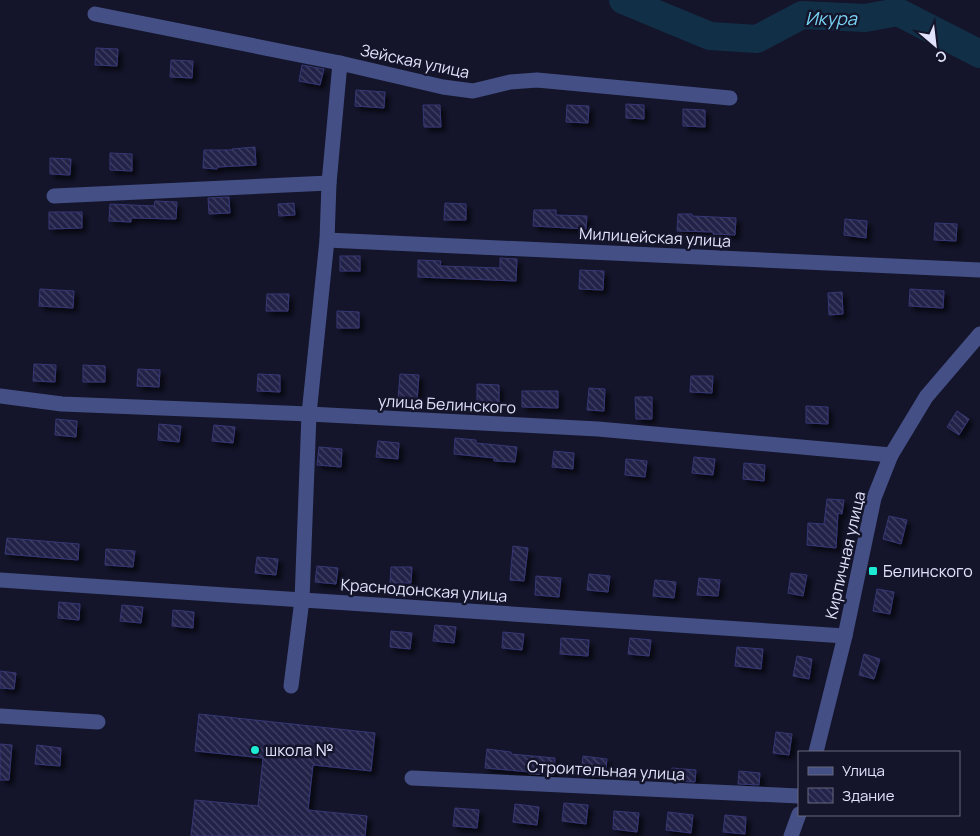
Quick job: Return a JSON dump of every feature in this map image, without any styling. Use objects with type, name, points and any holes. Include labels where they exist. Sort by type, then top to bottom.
[{"type":"street","name":"Зейская улица","points":[[95,14],[340,63],[443,87],[473,91],[510,82],[537,80],[730,98]]},
{"type":"street","points":[[291,686],[302,600],[309,414],[328,240],[329,184],[340,63]]},
{"type":"street","points":[[54,196],[329,184]]},
{"type":"street","name":"Милицейская улица","points":[[328,240],[980,270]]},
{"type":"street","name":"Кирпичная улица","points":[[816,751],[845,636],[874,498],[891,455],[926,396],[980,334]]},
{"type":"street","name":"улица Белинского","points":[[0,396],[62,404],[309,414],[598,429],[891,455]]},
{"type":"street","name":"Краснодонская улица","points":[[0,580],[845,636]]},
{"type":"street","points":[[0,716],[98,722]]},
{"type":"street","name":"Строительная улица","points":[[412,778],[798,796]]},
{"type":"street","points":[[791,836],[798,816]]},
{"type":"building","points":[[96,48],[118,49],[117,66],[95,65]]},
{"type":"building","points":[[171,60],[193,61],[192,78],[170,77]]},
{"type":"building","points":[[302,65],[324,69],[320,85],[299,81]]},
{"type":"building","points":[[356,90],[385,92],[384,108],[355,106]]},
{"type":"building","points":[[626,104],[644,105],[644,119],[626,118]]},
{"type":"building","points":[[423,105],[440,105],[441,127],[424,127]]},
{"type":"building","points":[[567,105],[589,106],[588,123],[566,122]]},
{"type":"building","points":[[683,109],[705,110],[705,127],[683,126]]},
{"type":"building","points":[[255,147],[256,165],[218,167],[217,169],[203,168],[204,150],[232,150]]},
{"type":"building","points":[[110,153],[132,154],[132,171],[110,170]]},
{"type":"building","points":[[50,158],[71,159],[70,175],[50,174]]},
{"type":"building","points":[[229,197],[230,213],[209,214],[208,198]]},
{"type":"building","points":[[155,201],[177,202],[176,219],[131,218],[131,222],[109,221],[110,204],[154,206]]},
{"type":"building","points":[[294,203],[295,215],[279,216],[278,204]]},
{"type":"building","points":[[445,203],[466,204],[466,220],[444,220]]},
{"type":"building","points":[[534,210],[556,210],[556,215],[587,216],[586,229],[533,226]]},
{"type":"building","points":[[49,212],[82,212],[82,228],[49,229]]},
{"type":"building","points":[[678,214],[736,218],[735,235],[677,231]]},
{"type":"building","points":[[845,219],[867,221],[866,238],[844,235]]},
{"type":"building","points":[[935,223],[957,224],[956,241],[934,240]]},
{"type":"building","points":[[340,256],[360,256],[360,271],[340,271]]},
{"type":"building","points":[[500,258],[517,259],[516,281],[418,277],[418,260],[441,261],[440,266],[500,268]]},
{"type":"building","points":[[580,270],[604,271],[603,290],[579,289]]},
{"type":"building","points":[[40,289],[74,291],[73,308],[39,306]]},
{"type":"building","points":[[910,289],[944,291],[943,308],[909,306]]},
{"type":"building","points":[[842,292],[843,314],[829,315],[828,293]]},
{"type":"building","points":[[267,294],[289,294],[288,311],[266,311]]},
{"type":"building","points":[[337,311],[359,312],[359,328],[337,328]]},
{"type":"building","points":[[34,364],[56,365],[55,382],[33,381]]},
{"type":"building","points":[[83,365],[105,366],[105,382],[83,382]]},
{"type":"building","points":[[138,369],[160,370],[159,387],[137,386]]},
{"type":"building","points":[[258,374],[280,375],[280,392],[257,391]]},
{"type":"building","points":[[400,374],[419,375],[417,401],[398,400]]},
{"type":"building","points":[[691,376],[713,376],[712,393],[690,392]]},
{"type":"building","points":[[477,384],[499,385],[499,402],[477,401]]},
{"type":"building","points":[[589,388],[605,389],[604,411],[587,410]]},
{"type":"building","points":[[522,391],[558,391],[558,408],[522,407]]},
{"type":"building","points":[[635,397],[652,397],[652,419],[636,419]]},
{"type":"building","points":[[806,406],[828,407],[828,424],[806,423]]},
{"type":"building","points":[[957,411],[969,419],[959,435],[947,427]]},
{"type":"building","points":[[56,419],[77,421],[76,437],[55,435]]},
{"type":"building","points":[[159,424],[181,426],[179,442],[158,440]]},
{"type":"building","points":[[214,425],[235,427],[233,443],[212,441]]},
{"type":"building","points":[[455,438],[476,440],[476,443],[517,447],[515,462],[494,461],[494,458],[454,454]]},
{"type":"building","points":[[378,441],[399,443],[398,459],[376,457]]},
{"type":"building","points":[[319,447],[342,449],[341,467],[317,465]]},
{"type":"building","points":[[554,451],[574,453],[573,469],[552,467]]},
{"type":"building","points":[[694,457],[715,459],[713,475],[692,473]]},
{"type":"building","points":[[626,459],[647,461],[645,477],[625,475]]},
{"type":"building","points":[[744,463],[765,465],[764,481],[743,479]]},
{"type":"building","points":[[827,499],[844,500],[842,514],[838,513],[836,548],[807,545],[808,523],[824,524]]},
{"type":"building","points":[[889,516],[907,520],[901,544],[883,539]]},
{"type":"building","points":[[7,538],[79,544],[78,560],[5,554]]},
{"type":"building","points":[[513,546],[528,548],[524,581],[510,580]]},
{"type":"building","points":[[106,549],[135,551],[133,567],[105,565]]},
{"type":"building","points":[[257,557],[278,559],[276,575],[255,573]]},
{"type":"building","points":[[317,566],[338,568],[336,584],[315,582]]},
{"type":"building","points":[[391,567],[412,567],[411,583],[390,583]]},
{"type":"building","points":[[791,573],[807,575],[803,596],[788,593]]},
{"type":"building","points":[[589,574],[610,576],[608,592],[587,590]]},
{"type":"building","points":[[536,576],[561,578],[559,597],[535,595]]},
{"type":"building","points":[[699,578],[720,580],[718,596],[697,595]]},
{"type":"building","points":[[655,580],[676,582],[674,598],[653,596]]},
{"type":"building","points":[[877,589],[894,592],[890,614],[873,611]]},
{"type":"building","points":[[59,602],[80,604],[79,620],[58,618]]},
{"type":"building","points":[[122,605],[143,607],[141,623],[120,621]]},
{"type":"building","points":[[173,610],[194,612],[193,628],[172,626]]},
{"type":"building","points":[[435,625],[456,627],[454,643],[433,641]]},
{"type":"building","points":[[391,631],[412,633],[410,649],[390,647]]},
{"type":"building","points":[[503,632],[524,634],[522,650],[502,648]]},
{"type":"building","points":[[561,638],[589,640],[588,656],[560,654]]},
{"type":"building","points":[[630,638],[651,640],[649,656],[628,654]]},
{"type":"building","points":[[737,647],[763,649],[761,669],[735,666]]},
{"type":"building","points":[[864,654],[880,659],[874,679],[859,675]]},
{"type":"building","points":[[797,656],[812,659],[809,679],[793,676]]},
{"type":"building","points":[[0,671],[16,673],[14,689],[0,688]]},
{"type":"building","points":[[199,714],[375,733],[371,771],[313,765],[308,810],[367,816],[365,836],[191,836],[195,800],[258,806],[263,758],[195,751]]},
{"type":"building","points":[[776,732],[792,734],[789,755],[773,753]]},
{"type":"building","points":[[0,744],[12,745],[9,780],[0,780]]},
{"type":"building","points":[[37,745],[61,748],[60,766],[35,764]]},
{"type":"building","points":[[487,749],[511,752],[511,754],[555,758],[554,775],[529,774],[530,772],[485,768]]},
{"type":"building","points":[[583,756],[607,759],[605,777],[581,775]]},
{"type":"building","points":[[672,768],[696,770],[695,782],[671,781]]},
{"type":"building","points":[[739,771],[760,773],[759,785],[738,784]]},
{"type":"building","points":[[564,803],[588,805],[586,824],[562,821]]},
{"type":"building","points":[[515,804],[539,807],[537,825],[513,822]]},
{"type":"building","points":[[455,808],[479,810],[477,828],[453,826]]},
{"type":"building","points":[[614,811],[639,813],[637,832],[613,829]]},
{"type":"building","points":[[668,812],[693,815],[691,833],[666,830]]},
{"type":"building","points":[[725,815],[746,817],[745,834],[723,832]]},
{"type":"waterway","name":"Икура","points":[[623,0],[710,36],[757,39],[802,15],[865,18],[898,12],[980,54]]},
{"type":"place","name":"Белинского","points":[[873,571]]},
{"type":"place","name":"школа №","points":[[255,750]]}]
